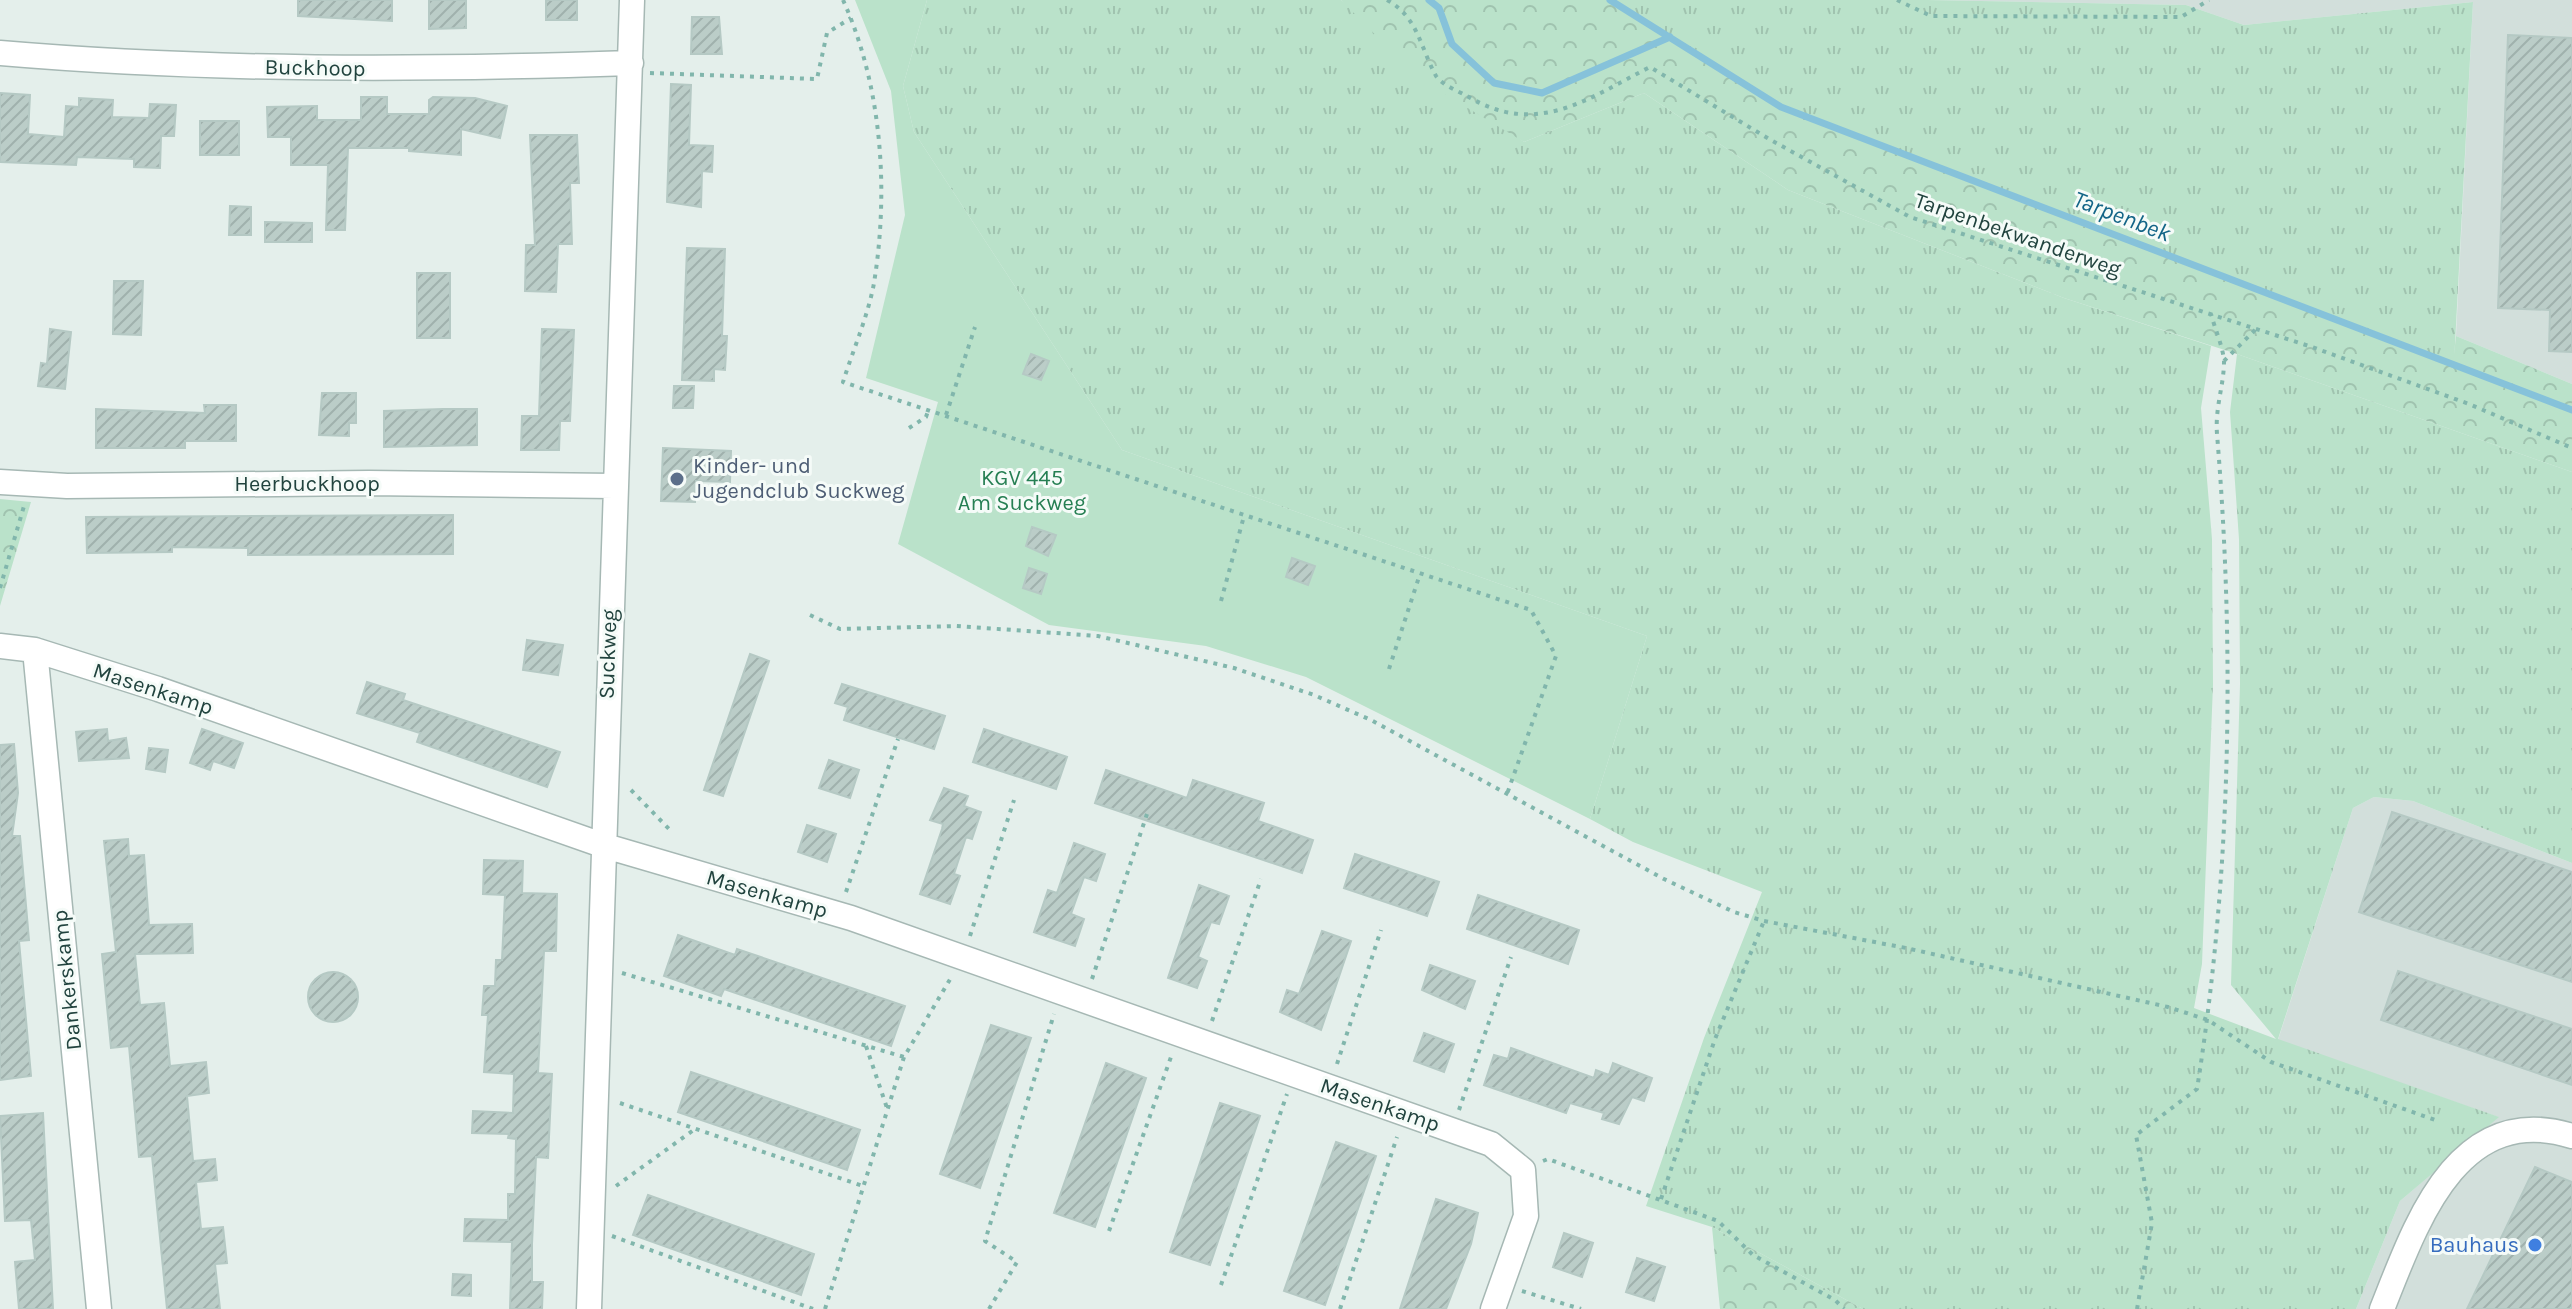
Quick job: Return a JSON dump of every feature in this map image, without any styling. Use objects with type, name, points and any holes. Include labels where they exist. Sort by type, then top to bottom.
[{"type":"street","name":"Suckweg","points":[[589,1309],[632,0]]},
{"type":"street","name":"Buckhoop","points":[[0,53],[121,63],[300,68],[631,68]]},
{"type":"street","name":"Heerbuckhoop","points":[[0,482],[614,486]]},
{"type":"street","name":"Masenkamp","points":[[0,646],[35,650],[158,689],[602,845],[838,914],[1491,1144],[1523,1170]]},
{"type":"street","name":"Dankerskamp","points":[[35,650],[99,1309]]},
{"type":"street","points":[[2382,1309],[2425,1206],[2456,1166],[2479,1147],[2514,1132],[2538,1131],[2572,1136]]},
{"type":"street","points":[[1493,1309],[1526,1216],[1523,1170]]},
{"type":"path","points":[[843,0],[873,90],[881,190],[874,284],[843,382],[1531,610],[1556,656],[1507,794]]},
{"type":"path","name":"Tarpenbekwanderweg","points":[[1387,0],[1402,8],[1418,30],[1438,79],[1478,103],[1523,116],[1559,113],[1650,67],[1769,139],[1910,217],[2256,329],[2469,404],[2572,448]]},
{"type":"path","points":[[1897,0],[1931,16],[2181,17],[2209,0]]},
{"type":"path","points":[[631,68],[817,79],[827,33],[851,18]]},
{"type":"path","points":[[2137,1309],[2152,1223],[2136,1135],[2197,1089],[2215,965],[2227,690],[2226,538],[2215,407],[2224,361],[2211,314]]},
{"type":"path","points":[[946,415],[975,327]]},
{"type":"path","points":[[2224,361],[2256,329]]},
{"type":"path","points":[[909,428],[926,417],[928,411]]},
{"type":"path","points":[[0,588],[30,484]]},
{"type":"path","points":[[1221,601],[1244,516]]},
{"type":"path","points":[[1389,669],[1420,574]]},
{"type":"path","points":[[810,615],[840,629],[956,626],[1052,631],[1161,649],[1268,678],[1339,704],[1664,879],[1764,921],[1932,953],[2168,1007],[2208,1020],[2271,1062],[2435,1120]]},
{"type":"path","points":[[838,914],[898,739]]},
{"type":"path","points":[[605,762],[672,832]]},
{"type":"path","points":[[825,1309],[904,1057],[963,958],[1014,800]]},
{"type":"path","points":[[1085,1001],[1147,814]]},
{"type":"path","points":[[1204,1043],[1261,879]]},
{"type":"path","points":[[1661,1199],[1715,1039],[1764,921]]},
{"type":"path","points":[[1329,1087],[1381,930]]},
{"type":"path","points":[[1452,1130],[1511,957]]},
{"type":"path","points":[[598,966],[904,1057]]},
{"type":"path","points":[[989,1309],[1017,1262],[985,1241],[1061,992]]},
{"type":"path","points":[[1109,1231],[1179,1034]]},
{"type":"path","points":[[866,1046],[887,1108]]},
{"type":"path","points":[[1221,1285],[1294,1074]]},
{"type":"path","points":[[595,1094],[863,1186]]},
{"type":"path","points":[[1340,1309],[1405,1113]]},
{"type":"path","points":[[695,1129],[591,1215],[813,1309]]},
{"type":"path","points":[[1523,1170],[1548,1159],[1718,1221],[1753,1255],[1835,1300],[1844,1309]]},
{"type":"path","points":[[1502,1284],[1581,1309]]},
{"type":"shaded area","points":[[1928,0],[2572,0],[2572,384],[2456,336],[2473,2],[2244,25],[2186,5]]},
{"type":"shaded area","points":[[2374,797],[2413,801],[2572,863],[2572,1309],[2356,1309],[2400,1201],[2498,1117],[2278,1040],[2353,808]]},
{"type":"green space","name":"KGV 445 Am Suckweg","points":[[855,0],[927,0],[903,86],[914,132],[1122,450],[1647,636],[1590,819],[1306,677],[1206,646],[1049,625],[898,544],[938,402],[866,378],[905,215],[891,91]]},
{"type":"green space","points":[[927,0],[1341,0],[1524,142],[1644,93],[1788,190],[2064,298],[2211,346],[2201,408],[2212,539],[2213,685],[2202,964],[2194,1008],[2276,1039],[2231,985],[2240,684],[2239,539],[2230,412],[2237,354],[2572,472],[2572,863],[2413,801],[2374,797],[2353,808],[2278,1039],[2499,1117],[2400,1201],[2356,1309],[1863,1309],[1712,1227],[1646,1206],[1704,1038],[1762,892],[1633,842],[1590,819],[1647,636],[1122,450],[914,132],[903,86]]},
{"type":"green space","points":[[1341,0],[1610,0],[1781,107],[2453,363],[2456,336],[2572,384],[2572,472],[2237,354],[2064,298],[1788,190],[1644,93],[1524,142],[1418,78]]},
{"type":"green space","points":[[1610,0],[1928,0],[2186,5],[2244,25],[2473,2],[2454,363],[1781,107]]},
{"type":"green space","points":[[0,499],[31,502],[0,606]]},
{"type":"green space","points":[[1712,1227],[1863,1309],[1720,1309]]},
{"type":"building","points":[[298,0],[392,0],[392,21],[298,16]]},
{"type":"building","points":[[429,0],[466,0],[466,28],[429,29]]},
{"type":"building","points":[[546,0],[577,0],[577,20],[546,20]]},
{"type":"building","points":[[692,17],[719,17],[722,54],[691,54]]},
{"type":"building","points":[[2508,35],[2572,38],[2572,352],[2549,351],[2550,310],[2498,308]]},
{"type":"building","points":[[671,84],[691,85],[689,145],[713,146],[712,172],[702,171],[701,207],[667,202]]},
{"type":"building","points":[[0,93],[30,95],[28,134],[64,137],[66,106],[79,107],[79,98],[113,100],[112,117],[149,118],[150,104],[176,105],[174,136],[161,136],[160,168],[134,167],[134,159],[77,157],[76,165],[0,162]]},
{"type":"building","points":[[361,97],[387,97],[387,114],[429,114],[429,100],[433,97],[475,98],[507,106],[500,138],[461,129],[461,155],[409,151],[409,148],[348,148],[345,230],[326,230],[328,165],[291,165],[291,137],[268,137],[267,107],[317,106],[317,120],[361,120]]},
{"type":"building","points":[[200,121],[239,121],[239,155],[200,155]]},
{"type":"building","points":[[530,135],[577,135],[579,183],[570,183],[572,244],[558,244],[556,292],[525,291],[526,245],[535,245]]},
{"type":"building","points":[[230,206],[251,207],[251,235],[229,235]]},
{"type":"building","points":[[265,222],[312,223],[312,242],[265,242]]},
{"type":"building","points":[[687,248],[725,249],[722,336],[727,336],[725,370],[714,369],[714,381],[682,380]]},
{"type":"building","points":[[417,273],[450,273],[450,338],[417,338]]},
{"type":"building","points":[[114,281],[143,281],[141,335],[113,334]]},
{"type":"building","points":[[50,329],[71,332],[65,389],[38,386],[41,363],[47,364]]},
{"type":"building","points":[[542,329],[574,330],[570,421],[560,421],[559,450],[521,450],[522,416],[539,416]]},
{"type":"building","points":[[1031,354],[1049,361],[1041,380],[1023,374]]},
{"type":"building","points":[[674,386],[694,386],[693,408],[673,408]]},
{"type":"building","points":[[322,393],[356,393],[356,423],[349,423],[349,436],[319,435]]},
{"type":"building","points":[[204,405],[236,405],[236,441],[185,441],[185,448],[96,448],[96,409],[205,413]]},
{"type":"building","points":[[477,409],[477,445],[384,447],[384,411]]},
{"type":"building","points":[[663,448],[731,451],[730,482],[696,481],[695,502],[661,501]]},
{"type":"building","points":[[453,515],[453,554],[248,555],[248,548],[172,547],[172,552],[87,553],[86,517]]},
{"type":"building","points":[[1032,527],[1056,535],[1048,556],[1026,546]]},
{"type":"building","points":[[1292,558],[1315,566],[1308,585],[1286,577]]},
{"type":"building","points":[[1029,568],[1047,574],[1041,594],[1023,588]]},
{"type":"building","points":[[527,640],[563,645],[558,675],[523,670]]},
{"type":"building","points":[[750,654],[769,661],[723,796],[704,790]]},
{"type":"building","points":[[367,682],[405,694],[403,700],[560,752],[547,787],[417,742],[420,733],[357,713]]},
{"type":"building","points":[[842,684],[945,716],[934,749],[844,720],[848,707],[835,703]]},
{"type":"building","points":[[107,729],[108,741],[126,738],[129,758],[79,761],[76,732]]},
{"type":"building","points":[[202,729],[243,743],[234,768],[213,761],[210,770],[190,763]]},
{"type":"building","points":[[984,729],[1067,757],[1056,789],[973,762]]},
{"type":"building","points":[[14,744],[18,793],[12,836],[20,836],[29,940],[19,941],[31,1076],[0,1080],[0,745]]},
{"type":"building","points":[[149,748],[168,750],[165,772],[146,769]]},
{"type":"building","points":[[829,760],[859,770],[850,798],[819,788]]},
{"type":"building","points":[[1106,770],[1187,798],[1193,780],[1264,803],[1258,821],[1313,840],[1302,873],[1095,803]]},
{"type":"building","points":[[944,788],[968,796],[964,806],[981,812],[972,839],[966,837],[954,874],[960,876],[950,904],[920,894],[942,829],[943,824],[930,820]]},
{"type":"building","points":[[2392,812],[2572,872],[2572,982],[2359,912]]},
{"type":"building","points":[[807,825],[836,834],[827,862],[798,852]]},
{"type":"building","points":[[128,839],[129,856],[144,855],[149,925],[192,924],[193,953],[135,954],[140,1005],[164,1003],[170,1066],[206,1062],[209,1093],[187,1096],[193,1161],[215,1159],[217,1180],[196,1182],[201,1229],[223,1227],[227,1263],[215,1264],[220,1309],[167,1309],[152,1156],[139,1157],[129,1046],[111,1048],[102,954],[116,952],[104,841]]},
{"type":"building","points":[[1074,843],[1105,854],[1096,881],[1084,877],[1071,914],[1084,919],[1075,946],[1034,932],[1048,890],[1057,893]]},
{"type":"building","points":[[1355,854],[1439,882],[1427,916],[1344,888]]},
{"type":"building","points":[[484,860],[523,861],[522,893],[557,894],[556,951],[544,951],[538,1073],[552,1074],[548,1158],[536,1157],[532,1244],[532,1282],[543,1282],[542,1309],[510,1309],[512,1242],[464,1241],[465,1219],[508,1220],[508,1194],[515,1194],[516,1139],[508,1138],[509,1134],[472,1133],[473,1111],[513,1113],[514,1074],[484,1072],[488,1015],[482,1015],[484,986],[495,986],[496,960],[502,960],[505,895],[483,894]]},
{"type":"building","points":[[1199,885],[1229,896],[1219,924],[1211,922],[1198,957],[1207,961],[1197,988],[1168,978]]},
{"type":"building","points":[[1478,895],[1579,930],[1568,964],[1467,929]]},
{"type":"building","points":[[1322,931],[1351,941],[1321,1030],[1280,1012],[1287,990],[1299,994]]},
{"type":"building","points":[[678,935],[735,955],[737,949],[905,1006],[891,1046],[724,989],[721,996],[664,976]]},
{"type":"building","points":[[1430,965],[1475,981],[1465,1009],[1422,990]]},
{"type":"building","points":[[2398,971],[2572,1029],[2572,1085],[2381,1020]]},
{"type":"building","points":[[333,972],[351,979],[358,997],[351,1015],[333,1022],[315,1015],[308,997],[315,979]]},
{"type":"building","points":[[991,1025],[1031,1038],[980,1188],[940,1174]]},
{"type":"building","points":[[1424,1033],[1454,1044],[1444,1072],[1414,1061]]},
{"type":"building","points":[[1511,1048],[1594,1078],[1596,1070],[1609,1075],[1613,1063],[1652,1078],[1644,1101],[1632,1097],[1619,1124],[1602,1119],[1604,1113],[1570,1103],[1566,1113],[1484,1085],[1494,1055],[1508,1059]]},
{"type":"building","points":[[1106,1063],[1146,1078],[1095,1227],[1054,1213]]},
{"type":"building","points":[[691,1072],[860,1130],[847,1170],[678,1112]]},
{"type":"building","points":[[1220,1103],[1260,1116],[1210,1265],[1170,1252]]},
{"type":"building","points":[[43,1113],[53,1309],[19,1309],[15,1262],[35,1260],[31,1220],[5,1221],[0,1116]]},
{"type":"building","points":[[1336,1142],[1376,1156],[1325,1305],[1284,1291]]},
{"type":"building","name":"Bauhaus","points":[[2535,1167],[2572,1182],[2572,1309],[2467,1309]]},
{"type":"building","points":[[648,1195],[814,1254],[801,1295],[633,1235]]},
{"type":"building","points":[[1436,1199],[1478,1213],[1471,1244],[1446,1309],[1400,1309]]},
{"type":"building","points":[[1564,1233],[1593,1243],[1582,1277],[1553,1267]]},
{"type":"building","points":[[1637,1258],[1665,1267],[1654,1301],[1626,1292]]},
{"type":"building","points":[[453,1274],[471,1275],[471,1296],[452,1295]]},
{"type":"waterway","name":"Tarpenbek","points":[[1429,0],[1439,8],[1452,44],[1494,83],[1542,93],[1670,37]]},
{"type":"waterway","name":"Tarpenbek","points":[[1610,0],[1781,107],[2572,410]]},
{"type":"place","name":"Kinder- und Jugendclub Suckweg","points":[[677,479]]},
{"type":"place","name":"Bauhaus","points":[[2535,1245]]}]
